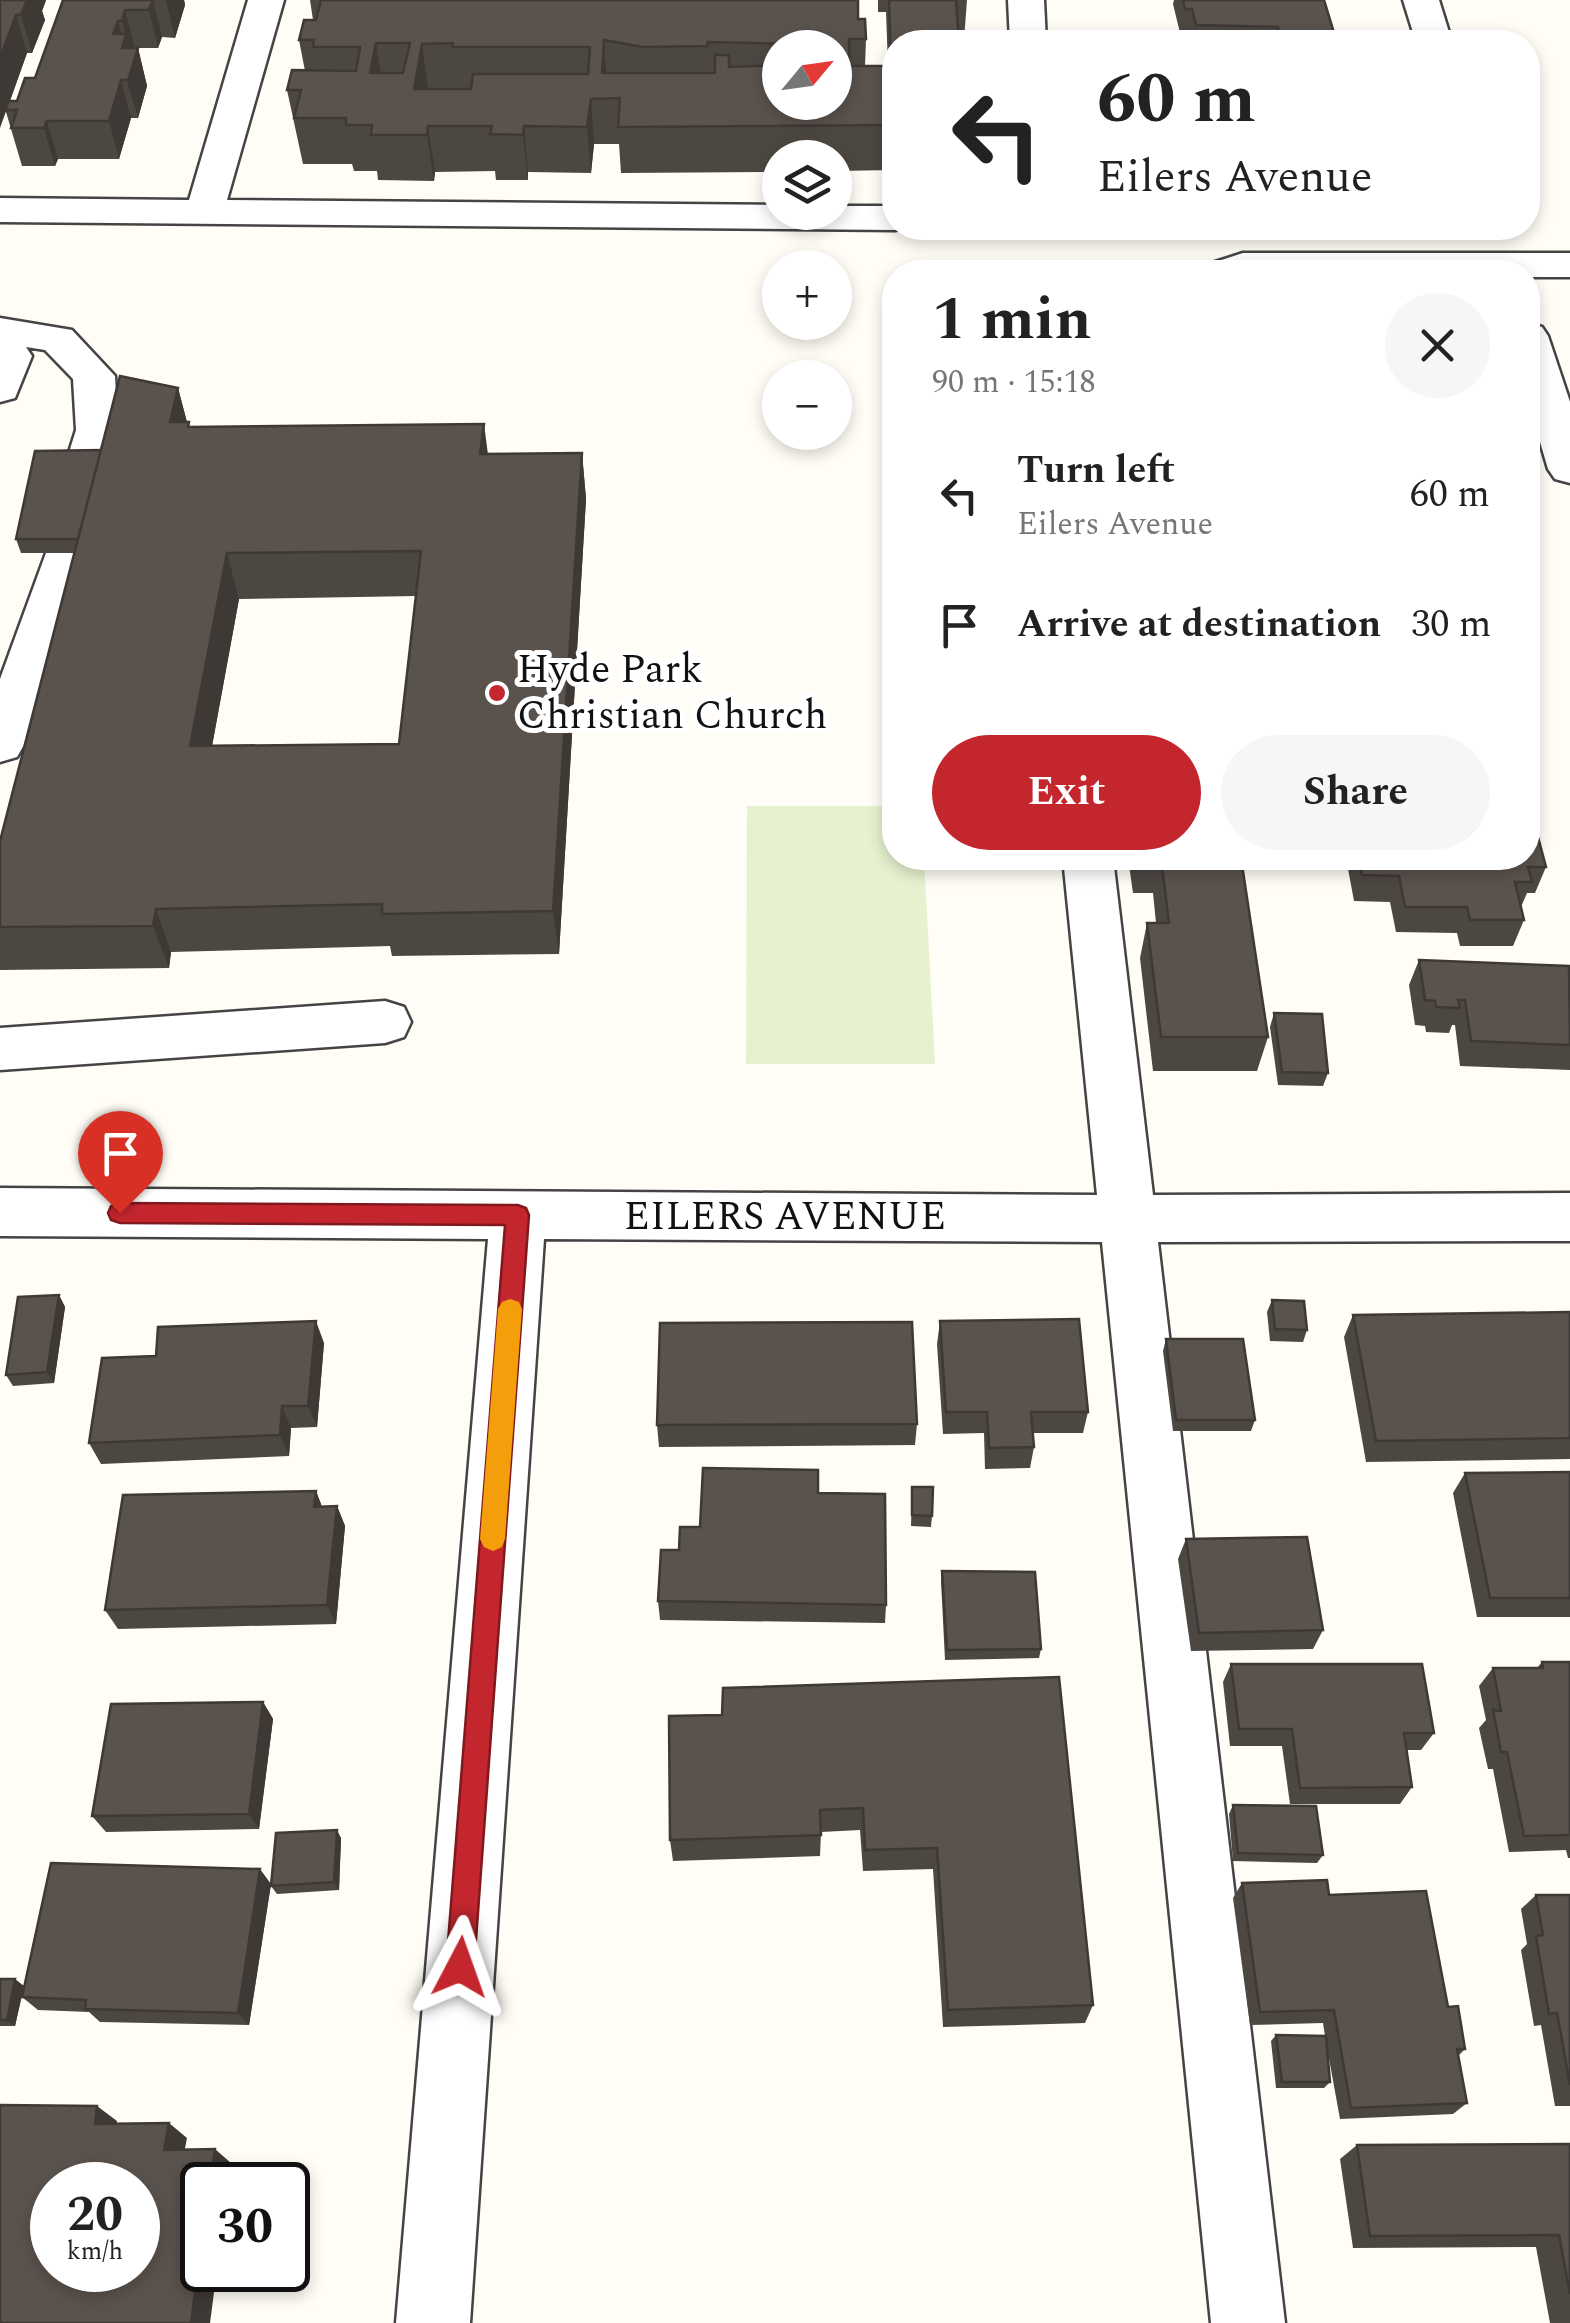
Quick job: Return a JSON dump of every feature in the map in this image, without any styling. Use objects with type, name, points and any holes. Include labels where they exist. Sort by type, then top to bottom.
[{"type":"street","points":[[205,211],[266,0]]},
{"type":"street","points":[[1026,0],[1027,30]]},
{"type":"street","points":[[1420,0],[1430,30]]},
{"type":"street","points":[[0,210],[882,218]]},
{"type":"street","points":[[1405,260],[1501,255],[1536,260]]},
{"type":"street","points":[[1540,261],[1570,265]]},
{"type":"street","points":[[0,332],[58,339],[94,376],[97,430],[87,466]]},
{"type":"street","points":[[0,345],[11,356],[0,390]]},
{"type":"street","points":[[1540,374],[1570,469]]},
{"type":"street","points":[[0,745],[68,553]]},
{"type":"street","points":[[1089,870],[1248,2323]]},
{"type":"street","points":[[0,1049],[385,1022]]},
{"type":"street","name":"EILERS AVENUE","points":[[0,1212],[1127,1219],[1570,1217]]},
{"type":"street","points":[[433,2323],[518,1215]]},
{"type":"green space","points":[[747,806],[882,806],[882,870],[925,870],[935,1064],[746,1064]]},
{"type":"building","points":[[0,0],[27,0],[21,15],[16,15],[0,58]]},
{"type":"building","points":[[63,0],[153,0],[149,10],[125,10],[113,34],[126,34],[122,48],[138,48],[128,80],[121,80],[109,121],[47,121],[44,128],[11,128],[17,110],[5,110],[9,101],[17,101],[25,78],[35,78]]},
{"type":"building","points":[[321,0],[858,0],[858,19],[865,19],[866,39],[852,39],[852,30],[762,30],[762,43],[643,47],[604,40],[602,73],[715,73],[715,55],[729,55],[729,67],[762,66],[762,120],[852,120],[852,66],[882,66],[882,125],[618,127],[620,98],[591,99],[587,127],[524,126],[523,135],[490,134],[492,126],[428,126],[427,135],[371,135],[372,125],[346,125],[346,118],[294,118],[301,90],[287,90],[292,70],[356,71],[360,47],[313,47],[314,40],[299,40],[304,20],[316,20]],"holes":[[[376,43],[410,43],[403,73],[370,73]],[[453,43],[452,47],[590,47],[588,74],[473,74],[471,89],[414,89],[422,44]]]},
{"type":"building","points":[[889,0],[956,0],[958,30],[890,30]]},
{"type":"building","points":[[1183,0],[1324,0],[1333,30],[1196,25],[1192,9],[1185,9]]},
{"type":"building","name":"Hyde Park Christian Church","points":[[120,376],[178,388],[170,422],[189,422],[188,427],[484,424],[480,454],[582,453],[553,911],[382,914],[382,904],[156,909],[153,926],[0,927],[0,841]],"holes":[[[421,551],[399,744],[190,746],[227,553]]]},
{"type":"building","points":[[101,450],[78,539],[16,539],[35,451]]},
{"type":"building","points":[[1540,844],[1546,867],[1540,867]]},
{"type":"building","points":[[1162,870],[1243,870],[1268,1037],[1161,1037],[1147,923],[1169,923]]},
{"type":"building","points":[[1361,870],[1529,870],[1532,882],[1515,882],[1524,920],[1470,920],[1467,907],[1405,907],[1399,876],[1362,875]]},
{"type":"building","points":[[1419,960],[1569,966],[1570,1045],[1471,1041],[1465,1000],[1458,1000],[1460,1008],[1436,1007],[1435,1001],[1425,1000]]},
{"type":"building","points":[[1274,1013],[1322,1014],[1328,1073],[1282,1072]]},
{"type":"building","points":[[59,1295],[47,1372],[6,1375],[18,1297]]},
{"type":"building","points":[[1272,1300],[1304,1301],[1307,1330],[1275,1329]]},
{"type":"building","points":[[1570,1312],[1570,1438],[1376,1441],[1353,1315]]},
{"type":"building","points":[[1079,1319],[1088,1412],[1031,1412],[1034,1447],[989,1448],[987,1412],[946,1412],[940,1321]]},
{"type":"building","points":[[316,1321],[308,1406],[282,1406],[280,1435],[89,1443],[102,1358],[156,1356],[158,1327]]},
{"type":"building","points":[[912,1322],[917,1424],[657,1425],[660,1323]]},
{"type":"building","points":[[1166,1339],[1243,1339],[1255,1420],[1176,1420]]},
{"type":"building","points":[[703,1468],[818,1470],[818,1493],[885,1494],[886,1605],[658,1601],[661,1550],[679,1550],[680,1527],[700,1527]]},
{"type":"building","points":[[1570,1472],[1570,1598],[1490,1598],[1465,1473]]},
{"type":"building","points":[[912,1487],[933,1487],[932,1516],[912,1515]]},
{"type":"building","points":[[316,1491],[314,1507],[337,1506],[327,1605],[105,1610],[123,1495]]},
{"type":"building","points":[[1307,1537],[1323,1630],[1199,1633],[1186,1539]]},
{"type":"building","points":[[942,1571],[1035,1572],[1041,1649],[947,1650]]},
{"type":"building","points":[[1542,1662],[1570,1662],[1570,1835],[1524,1836],[1507,1752],[1501,1752],[1493,1710],[1501,1711],[1493,1668],[1543,1668]]},
{"type":"building","points":[[1231,1664],[1422,1664],[1434,1733],[1404,1733],[1412,1787],[1300,1788],[1292,1729],[1239,1729]]},
{"type":"building","points":[[1059,1677],[1093,2005],[948,2010],[937,1848],[865,1850],[863,1808],[820,1810],[821,1835],[670,1840],[669,1716],[722,1715],[723,1688]]},
{"type":"building","points":[[263,1702],[249,1814],[92,1816],[111,1704]]},
{"type":"building","points":[[1233,1805],[1316,1806],[1323,1855],[1238,1853]]},
{"type":"building","points":[[337,1830],[334,1882],[271,1886],[276,1833]]},
{"type":"building","points":[[51,1863],[260,1869],[238,2013],[85,2009],[86,2000],[22,1997]]},
{"type":"building","points":[[1327,1880],[1329,1895],[1426,1891],[1448,2007],[1458,2006],[1465,2049],[1457,2049],[1467,2103],[1351,2108],[1334,2010],[1260,2012],[1242,1883]]},
{"type":"building","points":[[1536,1895],[1570,1895],[1570,2085],[1557,2013],[1549,2014],[1536,1936],[1543,1935]]},
{"type":"building","points":[[0,1979],[15,1979],[7,2020],[0,2020]]},
{"type":"building","points":[[1276,2035],[1326,2036],[1330,2082],[1282,2082]]},
{"type":"building","points":[[0,2105],[97,2106],[95,2124],[169,2123],[164,2150],[215,2149],[213,2162],[180,2162],[180,2292],[195,2292],[191,2323],[0,2323]]},
{"type":"building","points":[[1570,2144],[1570,2294],[1559,2235],[1370,2236],[1357,2145]]},
{"type":"slow traffic","points":[[493,1539],[510,1309]]},
{"type":"place","name":"Hyde Park Christian Church","points":[[497,693]]},
{"type":"route","points":[[120,1213],[518,1215],[460,1967]]}]
